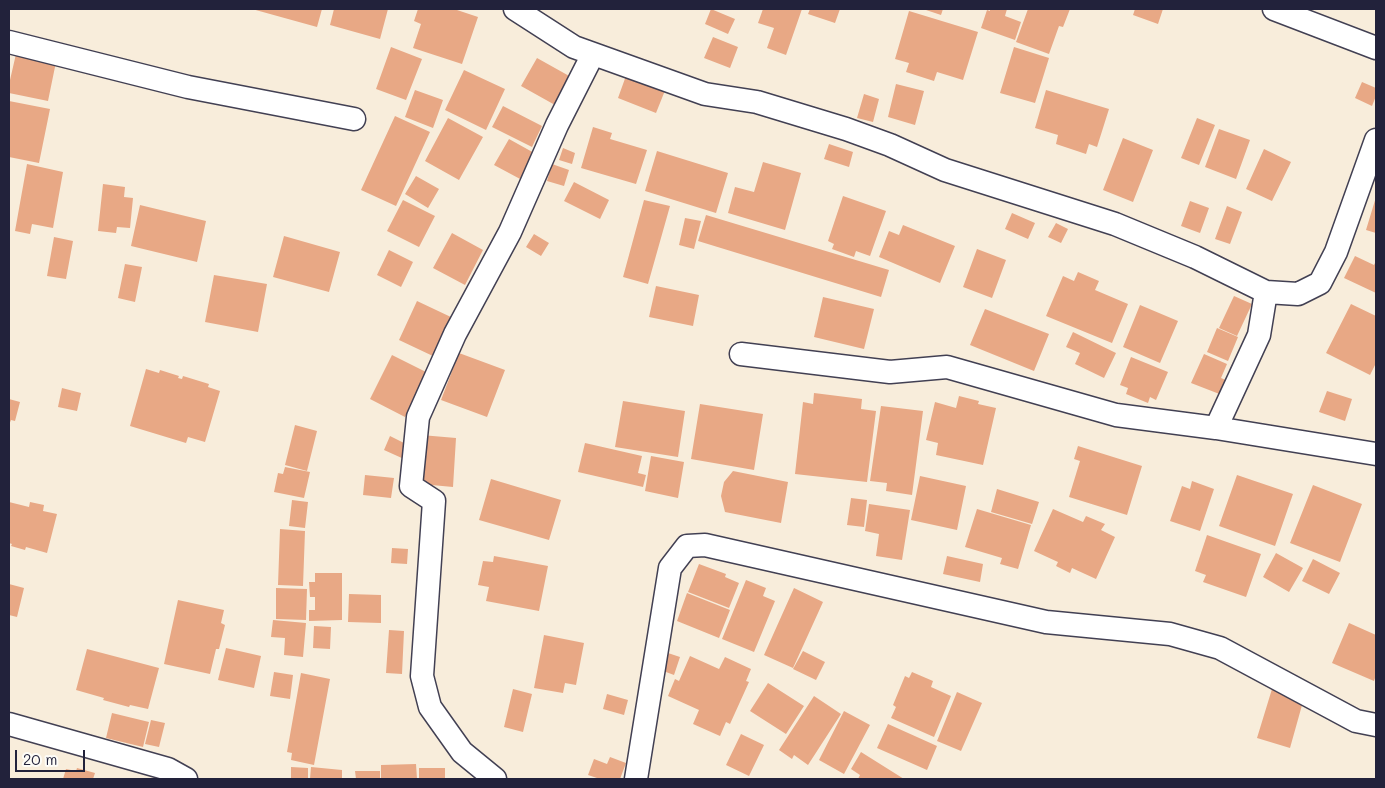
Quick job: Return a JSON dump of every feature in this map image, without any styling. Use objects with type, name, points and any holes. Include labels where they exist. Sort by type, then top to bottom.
[{"type":"street","points":[[515,9],[574,47],[705,94],[757,102],[846,130],[890,146],[945,170],[1116,224],[1194,257],[1266,292],[1298,294],[1320,283],[1336,252],[1376,140]]},
{"type":"street","points":[[1274,9],[1376,48]]},
{"type":"street","points":[[9,42],[188,87],[354,119]]},
{"type":"street","points":[[496,779],[462,752],[430,707],[422,676],[434,501],[411,486],[418,418],[455,334],[510,232],[557,125],[593,54]]},
{"type":"street","points":[[1216,428],[1259,335],[1266,292]]},
{"type":"street","points":[[741,354],[890,372],[947,367],[1116,415],[1216,428],[1376,454]]},
{"type":"street","points":[[636,779],[670,568],[687,546],[705,545],[1046,622],[1170,634],[1220,648],[1356,721],[1376,725]]},
{"type":"street","points":[[9,724],[168,769],[186,779]]},
{"type":"building","points":[[252,9],[322,9],[317,27]]},
{"type":"building","points":[[334,9],[388,9],[380,39],[330,25]]},
{"type":"building","points":[[418,9],[454,9],[478,17],[462,64],[413,48],[421,24],[414,21]]},
{"type":"building","points":[[711,9],[735,19],[728,34],[705,24]]},
{"type":"building","points":[[763,9],[802,9],[786,55],[767,48],[774,28],[758,23]]},
{"type":"building","points":[[810,9],[840,9],[835,23],[808,14]]},
{"type":"building","points":[[923,9],[943,9],[941,15]]},
{"type":"building","points":[[990,9],[1007,9],[1005,16],[1021,22],[1015,40],[981,28],[987,10],[990,11]]},
{"type":"building","points":[[1028,9],[1070,9],[1063,27],[1059,26],[1049,54],[1016,42]]},
{"type":"building","points":[[1135,9],[1163,9],[1158,24],[1133,15]]},
{"type":"building","points":[[909,11],[978,32],[963,80],[937,72],[934,81],[906,72],[909,63],[895,59]]},
{"type":"building","points":[[713,37],[738,47],[730,68],[704,58]]},
{"type":"building","points":[[391,47],[422,59],[406,100],[376,89]]},
{"type":"building","points":[[1014,47],[1049,58],[1035,103],[1000,93]]},
{"type":"building","points":[[16,54],[56,62],[48,101],[9,93],[9,80]]},
{"type":"building","points":[[537,58],[571,77],[555,105],[521,86]]},
{"type":"building","points":[[464,70],[505,89],[486,130],[445,110]]},
{"type":"building","points":[[627,73],[666,88],[656,113],[618,98]]},
{"type":"building","points":[[1362,82],[1376,88],[1376,96],[1372,106],[1355,98]]},
{"type":"building","points":[[896,84],[924,91],[915,125],[888,117]]},
{"type":"building","points":[[415,90],[443,100],[433,128],[405,117]]},
{"type":"building","points":[[1046,90],[1109,109],[1097,147],[1089,144],[1086,154],[1056,144],[1058,135],[1035,128]]},
{"type":"building","points":[[864,94],[879,99],[873,122],[857,118]]},
{"type":"building","points":[[9,101],[50,109],[39,163],[9,157]]},
{"type":"building","points":[[503,106],[542,126],[532,147],[492,127]]},
{"type":"building","points":[[395,116],[430,132],[396,206],[361,190]]},
{"type":"building","points":[[448,118],[483,137],[459,180],[425,161]]},
{"type":"building","points":[[1197,118],[1215,125],[1199,165],[1181,158]]},
{"type":"building","points":[[593,127],[612,133],[610,139],[647,150],[636,184],[581,168]]},
{"type":"building","points":[[1219,129],[1250,140],[1236,179],[1205,167]]},
{"type":"building","points":[[1123,138],[1153,150],[1133,202],[1103,190]]},
{"type":"building","points":[[509,139],[536,154],[522,180],[494,165]]},
{"type":"building","points":[[829,144],[853,152],[849,167],[824,159]]},
{"type":"building","points":[[563,148],[575,153],[572,164],[559,160]]},
{"type":"building","points":[[1264,149],[1291,162],[1272,201],[1246,189]]},
{"type":"building","points":[[657,151],[728,173],[716,213],[645,191]]},
{"type":"building","points":[[763,162],[801,173],[785,230],[728,213],[735,187],[754,192]]},
{"type":"building","points":[[27,164],[63,172],[53,228],[32,224],[30,234],[15,231]]},
{"type":"building","points":[[552,164],[569,170],[564,186],[547,181]]},
{"type":"building","points":[[416,176],[439,189],[428,208],[405,194]]},
{"type":"building","points":[[574,182],[609,200],[600,219],[564,201]]},
{"type":"building","points":[[103,184],[125,187],[124,197],[133,198],[130,228],[117,227],[116,233],[98,231]]},
{"type":"building","points":[[843,196],[886,211],[870,256],[856,251],[854,257],[832,249],[834,244],[828,241]]},
{"type":"building","points":[[1376,197],[1376,233],[1366,230]]},
{"type":"building","points":[[403,200],[435,216],[419,247],[387,231]]},
{"type":"building","points":[[644,200],[670,206],[648,284],[623,277]]},
{"type":"building","points":[[1190,201],[1209,208],[1200,233],[1181,226]]},
{"type":"building","points":[[140,205],[206,221],[197,262],[131,246]]},
{"type":"building","points":[[1227,206],[1242,212],[1230,244],[1215,239]]},
{"type":"building","points":[[1012,213],[1035,223],[1028,239],[1005,229]]},
{"type":"building","points":[[706,215],[889,270],[881,297],[698,241]]},
{"type":"building","points":[[685,218],[701,221],[694,249],[679,245]]},
{"type":"building","points":[[1056,223],[1068,229],[1061,243],[1048,237]]},
{"type":"building","points":[[903,225],[955,246],[940,283],[879,257],[889,231],[899,235]]},
{"type":"building","points":[[452,233],[483,250],[465,285],[433,268]]},
{"type":"building","points":[[534,234],[549,243],[541,256],[526,247]]},
{"type":"building","points":[[284,236],[340,252],[329,292],[273,277]]},
{"type":"building","points":[[54,237],[73,241],[66,279],[47,276]]},
{"type":"building","points":[[977,249],[1006,260],[992,298],[963,287]]},
{"type":"building","points":[[389,250],[413,262],[401,287],[377,275]]},
{"type":"building","points":[[1355,256],[1374,265],[1376,261],[1376,293],[1344,278]]},
{"type":"building","points":[[125,264],[142,267],[135,302],[118,298]]},
{"type":"building","points":[[1078,272],[1099,281],[1095,290],[1128,304],[1112,343],[1046,316],[1063,276],[1074,281]]},
{"type":"building","points":[[214,275],[267,284],[258,332],[205,322]]},
{"type":"building","points":[[656,286],[699,295],[693,326],[649,317]]},
{"type":"building","points":[[1234,296],[1252,304],[1237,336],[1219,328]]},
{"type":"building","points":[[823,297],[874,309],[864,349],[814,337]]},
{"type":"building","points":[[417,301],[453,318],[435,357],[399,340]]},
{"type":"building","points":[[1351,304],[1376,316],[1376,363],[1370,375],[1326,353]]},
{"type":"building","points":[[1140,305],[1178,321],[1160,363],[1123,347]]},
{"type":"building","points":[[985,309],[1049,334],[1034,371],[970,345]]},
{"type":"building","points":[[1217,328],[1238,337],[1228,361],[1207,352]]},
{"type":"building","points":[[1073,332],[1116,353],[1104,378],[1075,364],[1080,353],[1066,347]]},
{"type":"building","points":[[459,353],[505,370],[487,417],[441,400]]},
{"type":"building","points":[[1204,354],[1227,364],[1221,378],[1228,381],[1222,395],[1191,383]]},
{"type":"building","points":[[392,355],[428,373],[405,417],[370,399]]},
{"type":"building","points":[[1131,357],[1168,372],[1156,400],[1150,397],[1148,403],[1126,394],[1128,388],[1120,385]]},
{"type":"building","points":[[146,369],[159,373],[160,370],[179,376],[178,378],[182,379],[183,376],[209,384],[208,387],[220,391],[205,442],[188,437],[186,443],[130,426]]},
{"type":"building","points":[[62,388],[81,393],[77,411],[58,407]]},
{"type":"building","points":[[1327,391],[1352,399],[1345,421],[1319,412]]},
{"type":"building","points":[[814,393],[862,399],[861,409],[876,411],[867,482],[795,474],[803,402],[813,404]]},
{"type":"building","points":[[959,396],[979,401],[978,404],[996,408],[983,465],[936,455],[938,443],[926,440],[935,402],[956,408]]},
{"type":"building","points":[[9,399],[20,402],[15,421],[11,420],[9,425]]},
{"type":"building","points":[[623,401],[685,411],[678,457],[615,447]]},
{"type":"building","points":[[700,404],[763,414],[754,470],[691,459]]},
{"type":"building","points":[[881,406],[923,411],[912,495],[886,491],[887,483],[870,481]]},
{"type":"building","points":[[295,425],[317,431],[307,471],[285,465]]},
{"type":"building","points":[[421,435],[456,438],[453,487],[421,484]]},
{"type":"building","points":[[390,436],[410,446],[404,459],[384,450]]},
{"type":"building","points":[[585,443],[642,456],[638,473],[646,475],[643,487],[578,472]]},
{"type":"building","points":[[1078,446],[1142,466],[1127,515],[1069,497],[1080,461],[1074,459]]},
{"type":"building","points":[[651,456],[684,462],[678,498],[645,491]]},
{"type":"building","points":[[285,467],[310,472],[304,498],[274,492],[278,473],[283,474]]},
{"type":"building","points":[[733,471],[788,482],[781,523],[725,512],[721,496],[724,482]]},
{"type":"building","points":[[365,475],[394,478],[391,498],[363,495]]},
{"type":"building","points":[[1237,475],[1293,494],[1275,546],[1219,526]]},
{"type":"building","points":[[920,476],[966,486],[957,530],[911,520]]},
{"type":"building","points":[[491,479],[561,500],[549,540],[479,520]]},
{"type":"building","points":[[1192,481],[1214,489],[1200,531],[1170,521],[1182,486],[1190,489]]},
{"type":"building","points":[[1313,485],[1362,504],[1340,562],[1290,543]]},
{"type":"building","points":[[997,489],[1039,502],[1032,524],[991,512]]},
{"type":"building","points":[[851,498],[867,500],[864,527],[847,525]]},
{"type":"building","points":[[292,500],[308,502],[305,528],[289,526]]},
{"type":"building","points":[[9,502],[29,507],[30,502],[44,505],[43,511],[57,514],[47,553],[26,547],[25,550],[11,546],[12,544],[9,543]]},
{"type":"building","points":[[869,504],[910,510],[902,560],[876,556],[879,534],[865,531]]},
{"type":"building","points":[[977,509],[1031,525],[1018,569],[1000,564],[1002,558],[965,547]]},
{"type":"building","points":[[1053,509],[1083,522],[1086,516],[1105,524],[1101,530],[1115,537],[1096,579],[1072,568],[1070,573],[1056,566],[1058,562],[1034,551]]},
{"type":"building","points":[[280,529],[305,531],[303,586],[278,585]]},
{"type":"building","points":[[1207,535],[1261,554],[1246,597],[1203,582],[1206,575],[1195,571]]},
{"type":"building","points":[[392,548],[408,549],[407,564],[391,563]]},
{"type":"building","points":[[1276,553],[1303,568],[1289,592],[1263,577]]},
{"type":"building","points":[[494,556],[548,566],[539,611],[486,601],[489,587],[478,585],[483,561],[493,562]]},
{"type":"building","points":[[947,556],[983,564],[980,582],[943,574]]},
{"type":"building","points":[[1313,559],[1340,573],[1329,594],[1302,581]]},
{"type":"building","points":[[699,564],[726,574],[725,577],[739,583],[729,608],[688,592]]},
{"type":"building","points":[[315,573],[342,573],[342,620],[309,621],[309,610],[315,610],[315,597],[310,597],[309,582],[315,582]]},
{"type":"building","points":[[746,580],[766,588],[763,596],[775,601],[754,652],[722,639]]},
{"type":"building","points":[[9,584],[24,588],[17,617],[9,615]]},
{"type":"building","points":[[276,588],[307,589],[306,620],[276,619]]},
{"type":"building","points":[[794,588],[823,602],[793,668],[764,655]]},
{"type":"building","points":[[687,593],[730,610],[719,638],[677,621]]},
{"type":"building","points":[[349,594],[381,595],[381,623],[348,622]]},
{"type":"building","points":[[178,600],[224,610],[221,623],[225,625],[219,649],[216,649],[210,674],[164,664]]},
{"type":"building","points":[[273,620],[306,623],[303,657],[284,655],[285,638],[271,637]]},
{"type":"building","points":[[1349,623],[1376,635],[1376,675],[1374,681],[1332,663]]},
{"type":"building","points":[[314,626],[331,627],[330,649],[313,648]]},
{"type":"building","points":[[389,630],[404,631],[402,674],[386,673]]},
{"type":"building","points":[[544,635],[584,643],[576,685],[565,683],[563,693],[534,688]]},
{"type":"building","points":[[226,648],[261,656],[254,688],[218,680]]},
{"type":"building","points":[[87,649],[159,668],[148,709],[130,705],[129,707],[76,690]]},
{"type":"building","points":[[803,651],[825,662],[816,680],[793,669]]},
{"type":"building","points":[[665,652],[680,657],[674,675],[658,669]]},
{"type":"building","points":[[690,656],[719,669],[725,657],[751,669],[746,681],[749,682],[730,724],[726,722],[720,736],[693,724],[699,710],[668,696],[675,679],[679,681]]},
{"type":"building","points":[[274,672],[293,675],[290,699],[270,696]]},
{"type":"building","points":[[912,672],[933,681],[931,687],[951,696],[934,737],[891,718],[896,707],[893,705],[905,676],[909,678]]},
{"type":"building","points":[[301,673],[330,679],[314,765],[291,760],[292,753],[287,752]]},
{"type":"building","points":[[768,683],[804,706],[786,734],[750,711]]},
{"type":"building","points":[[513,689],[532,694],[523,732],[504,727]]},
{"type":"building","points":[[1272,689],[1304,698],[1290,748],[1257,738]]},
{"type":"building","points":[[957,692],[982,703],[961,751],[937,741]]},
{"type":"building","points":[[607,694],[628,700],[624,715],[603,709]]},
{"type":"building","points":[[814,696],[841,714],[808,765],[794,755],[792,759],[779,750]]},
{"type":"building","points":[[844,711],[870,725],[844,774],[819,760]]},
{"type":"building","points":[[112,713],[149,722],[143,747],[106,738]]},
{"type":"building","points":[[151,720],[165,723],[159,747],[145,744]]},
{"type":"building","points":[[888,724],[937,746],[927,770],[877,748]]},
{"type":"building","points":[[741,734],[764,745],[749,776],[726,765]]},
{"type":"building","points":[[861,752],[904,779],[858,779],[860,775],[851,769]]},
{"type":"building","points":[[610,757],[626,763],[620,779],[600,779],[588,775],[594,759],[607,764]]},
{"type":"building","points":[[416,764],[417,779],[381,779],[381,765]]},
{"type":"building","points":[[291,767],[308,768],[308,779],[291,779]]},
{"type":"building","points":[[311,767],[342,770],[342,779],[310,779]]},
{"type":"building","points":[[77,768],[95,773],[93,779],[63,779],[66,769],[76,771]]},
{"type":"building","points":[[419,768],[445,768],[445,779],[419,779]]},
{"type":"building","points":[[355,771],[380,771],[380,779],[356,779]]}]
